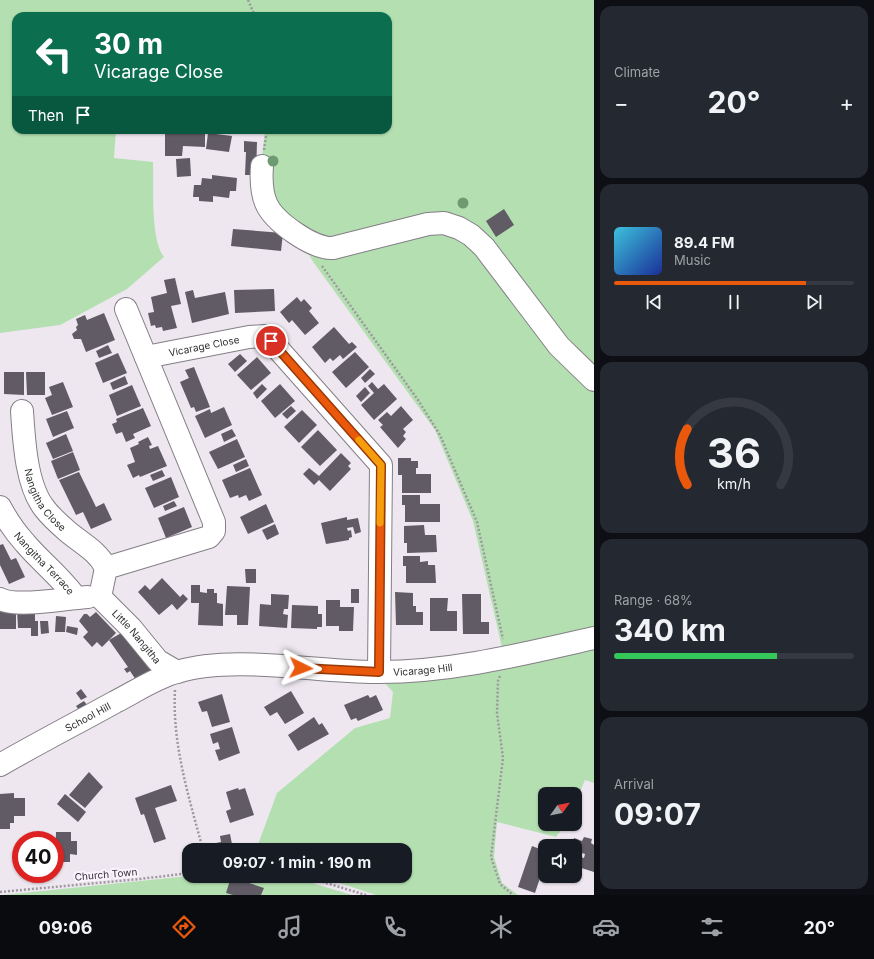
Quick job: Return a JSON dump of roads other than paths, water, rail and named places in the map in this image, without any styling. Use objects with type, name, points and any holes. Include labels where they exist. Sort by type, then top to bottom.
[{"type":"street","points":[[262,166],[262,190],[266,205],[280,220],[303,237],[321,247],[333,248],[428,224],[444,223],[465,231],[484,247],[559,346],[594,380]]},
{"type":"street","points":[[0,599],[4,601],[20,602],[100,597],[106,568],[209,537],[214,531],[214,522],[126,309]]},
{"type":"street","name":"Vicarage Close","points":[[146,358],[249,337],[264,336],[271,341],[381,465],[379,672]]},
{"type":"street","name":"Nangitha Close","points":[[18,420],[38,506],[96,553],[106,568]]},
{"type":"street","name":"Nangitha Terrace","points":[[0,507],[9,523],[25,544],[55,573],[76,598]]},
{"type":"street","name":"Little Nangitha","points":[[100,597],[131,628],[158,661],[177,672]]},
{"type":"street","name":"Vicarage Hill","points":[[177,672],[229,665],[379,672],[443,668],[508,658],[594,638]]},
{"type":"street","name":"School Hill","points":[[0,764],[67,726],[159,678],[177,672]]}]
